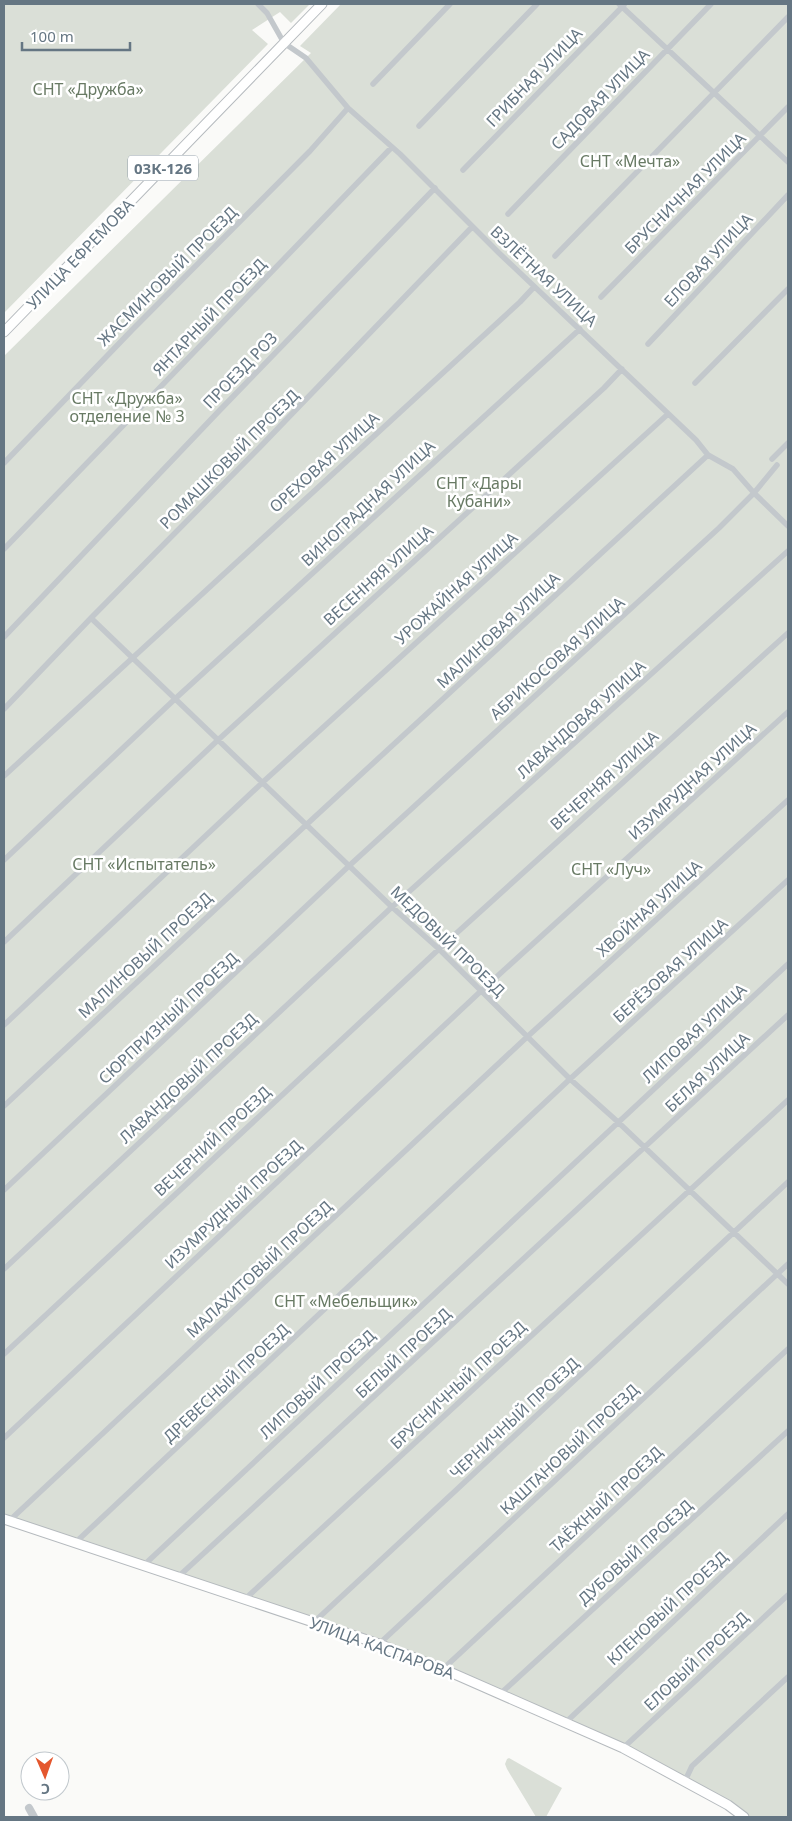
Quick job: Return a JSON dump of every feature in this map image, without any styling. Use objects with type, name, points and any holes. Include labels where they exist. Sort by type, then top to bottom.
[{"type":"main road","name":"УЛИЦА ЕФРЕМОВА","points":[[4,332],[322,4]]},
{"type":"main road","name":"УЛИЦА КАСПАРОВА","points":[[7,1520],[379,1644],[442,1668],[623,1748],[728,1805],[744,1817]]},
{"type":"street","points":[[258,4],[267,13],[284,43]]},
{"type":"street","points":[[372,84],[450,4]]},
{"type":"street","points":[[419,126],[537,4]]},
{"type":"street","name":"САДОВАЯ УЛИЦА","points":[[508,214],[711,4]]},
{"type":"street","points":[[622,5],[788,162]]},
{"type":"street","name":"ГРИБНАЯ УЛИЦА","points":[[463,170],[622,5]]},
{"type":"street","points":[[555,256],[788,17]]},
{"type":"street","name":"ВЗЛЁТНАЯ УЛИЦА","points":[[284,43],[306,58],[348,108],[435,188],[534,287],[696,440],[708,455],[733,469],[754,493],[788,526]]},
{"type":"street","name":"БРУСНИЧНАЯ УЛИЦА","points":[[601,297],[788,107]]},
{"type":"street","name":"ЖАСМИНОВЫЙ ПРОЕЗД","points":[[4,462],[310,151],[348,108]]},
{"type":"street","name":"ЯНТАРНЫЙ ПРОЕЗД","points":[[4,549],[392,147]]},
{"type":"street","name":"ПРОЕЗД РОЗ","points":[[4,637],[435,188]]},
{"type":"street","name":"ЕЛОВАЯ УЛИЦА","points":[[648,344],[788,196]]},
{"type":"street","name":"РОМАШКОВЫЙ ПРОЕЗД","points":[[4,709],[472,227]]},
{"type":"street","name":"ОРЕХОВАЯ УЛИЦА","points":[[4,776],[520,302],[534,287]]},
{"type":"street","points":[[695,384],[788,289]]},
{"type":"street","name":"ВИНОГРАДНАЯ УЛИЦА","points":[[4,860],[176,698],[580,329]]},
{"type":"street","name":"ВЕСЕННЯЯ УЛИЦА","points":[[4,942],[218,740],[604,388],[622,369]]},
{"type":"street","name":"УРОЖАЙНАЯ УЛИЦА","points":[[4,1025],[263,782],[668,414]]},
{"type":"street","points":[[772,459],[788,443]]},
{"type":"street","name":"МАЛИНОВАЯ УЛИЦА","points":[[306,824],[708,455]]},
{"type":"street","name":"АБРИКОСОВАЯ УЛИЦА","points":[[350,865],[719,528],[754,493],[777,465]]},
{"type":"street","name":"ЛАВАНДОВАЯ УЛИЦА","points":[[392,908],[788,551]]},
{"type":"street","name":"МЕДОВЫЙ ПРОЕЗД","points":[[91,618],[350,865],[392,908],[439,949],[570,1079],[618,1122],[788,1284]]},
{"type":"street","name":"ВЕЧЕРНЯЯ УЛИЦА","points":[[439,949],[788,633]]},
{"type":"street","name":"ИЗУМРУДНАЯ УЛИЦА","points":[[481,991],[788,712]]},
{"type":"street","name":"ХВОЙНАЯ УЛИЦА","points":[[527,1037],[788,800]]},
{"type":"street","name":"МАЛИНОВЫЙ ПРОЕЗД","points":[[4,1106],[306,824]]},
{"type":"street","name":"СЮРПРИЗНЫЙ ПРОЕЗД","points":[[4,1190],[350,865]]},
{"type":"street","name":"БЕРЁЗОВАЯ УЛИЦА","points":[[570,1079],[788,880]]},
{"type":"street","name":"ЛАВАНДОВЫЙ ПРОЕЗД","points":[[4,1270],[392,908]]},
{"type":"street","name":"ВЕЧЕРНИЙ ПРОЕЗД","points":[[4,1354],[439,949]]},
{"type":"street","name":"ЛИПОВАЯ УЛИЦА","points":[[618,1122],[788,964]]},
{"type":"street","name":"ИЗУМРУДНЫЙ ПРОЕЗД","points":[[4,1438],[481,991]]},
{"type":"street","name":"БЕЛАЯ УЛИЦА","points":[[645,1149],[788,1015]]},
{"type":"street","name":"МАЛАХИТОВЫЙ ПРОЕЗД","points":[[7,1520],[527,1037]]},
{"type":"street","name":"ДРЕВЕСНЫЙ ПРОЕЗД","points":[[76,1542],[570,1079]]},
{"type":"street","points":[[690,1191],[788,1100]]},
{"type":"street","name":"ЛИПОВЫЙ ПРОЕЗД","points":[[144,1565],[618,1122]]},
{"type":"street","name":"БЕЛЫЙ ПРОЕЗД","points":[[178,1577],[645,1149]]},
{"type":"street","name":"ЧЕРНИЧНЫЙ ПРОЕЗД","points":[[313,1623],[788,1182]]},
{"type":"street","name":"БРУСНИЧНЫЙ ПРОЕЗД","points":[[245,1599],[690,1191]]},
{"type":"street","name":"КАШТАНОВЫЙ ПРОЕЗД","points":[[379,1644],[788,1264]]},
{"type":"street","name":"ТАЁЖНЫЙ ПРОЕЗД","points":[[442,1668],[788,1349]]},
{"type":"street","name":"ДУБОВЫЙ ПРОЕЗД","points":[[500,1694],[788,1431]]},
{"type":"street","name":"КЛЕНОВЫЙ ПРОЕЗД","points":[[565,1723],[788,1514]]},
{"type":"street","name":"ЕЛОВЫЙ ПРОЕЗД","points":[[623,1748],[788,1595]]},
{"type":"street","points":[[685,1781],[692,1766],[788,1677]]},
{"type":"street","points":[[29,1808],[34,1817]]},
{"type":"green space","name":"СНТ «Дружба»","points":[[4,4],[310,4],[291,23],[280,12],[252,30],[268,44],[4,313]]},
{"type":"green space","points":[[341,4],[788,4],[788,1817],[744,1817],[685,1781],[443,1669],[4,1519],[4,356],[311,53],[300,46]]},
{"type":"green space","points":[[509,1758],[562,1788],[546,1817],[536,1817],[507,1769],[505,1764]]},
{"type":"park label","name":"СНТ «Мечта»","points":[[630,161]]},
{"type":"park label","name":"СНТ «Дружба» отделение № 3","points":[[127,407]]},
{"type":"park label","name":"СНТ «Дары Кубани»","points":[[479,492]]},
{"type":"park label","name":"СНТ «Испытатель»","points":[[144,864]]},
{"type":"park label","name":"СНТ «Луч»","points":[[611,869]]},
{"type":"park label","name":"СНТ «Мебельщик»","points":[[346,1301]]}]
